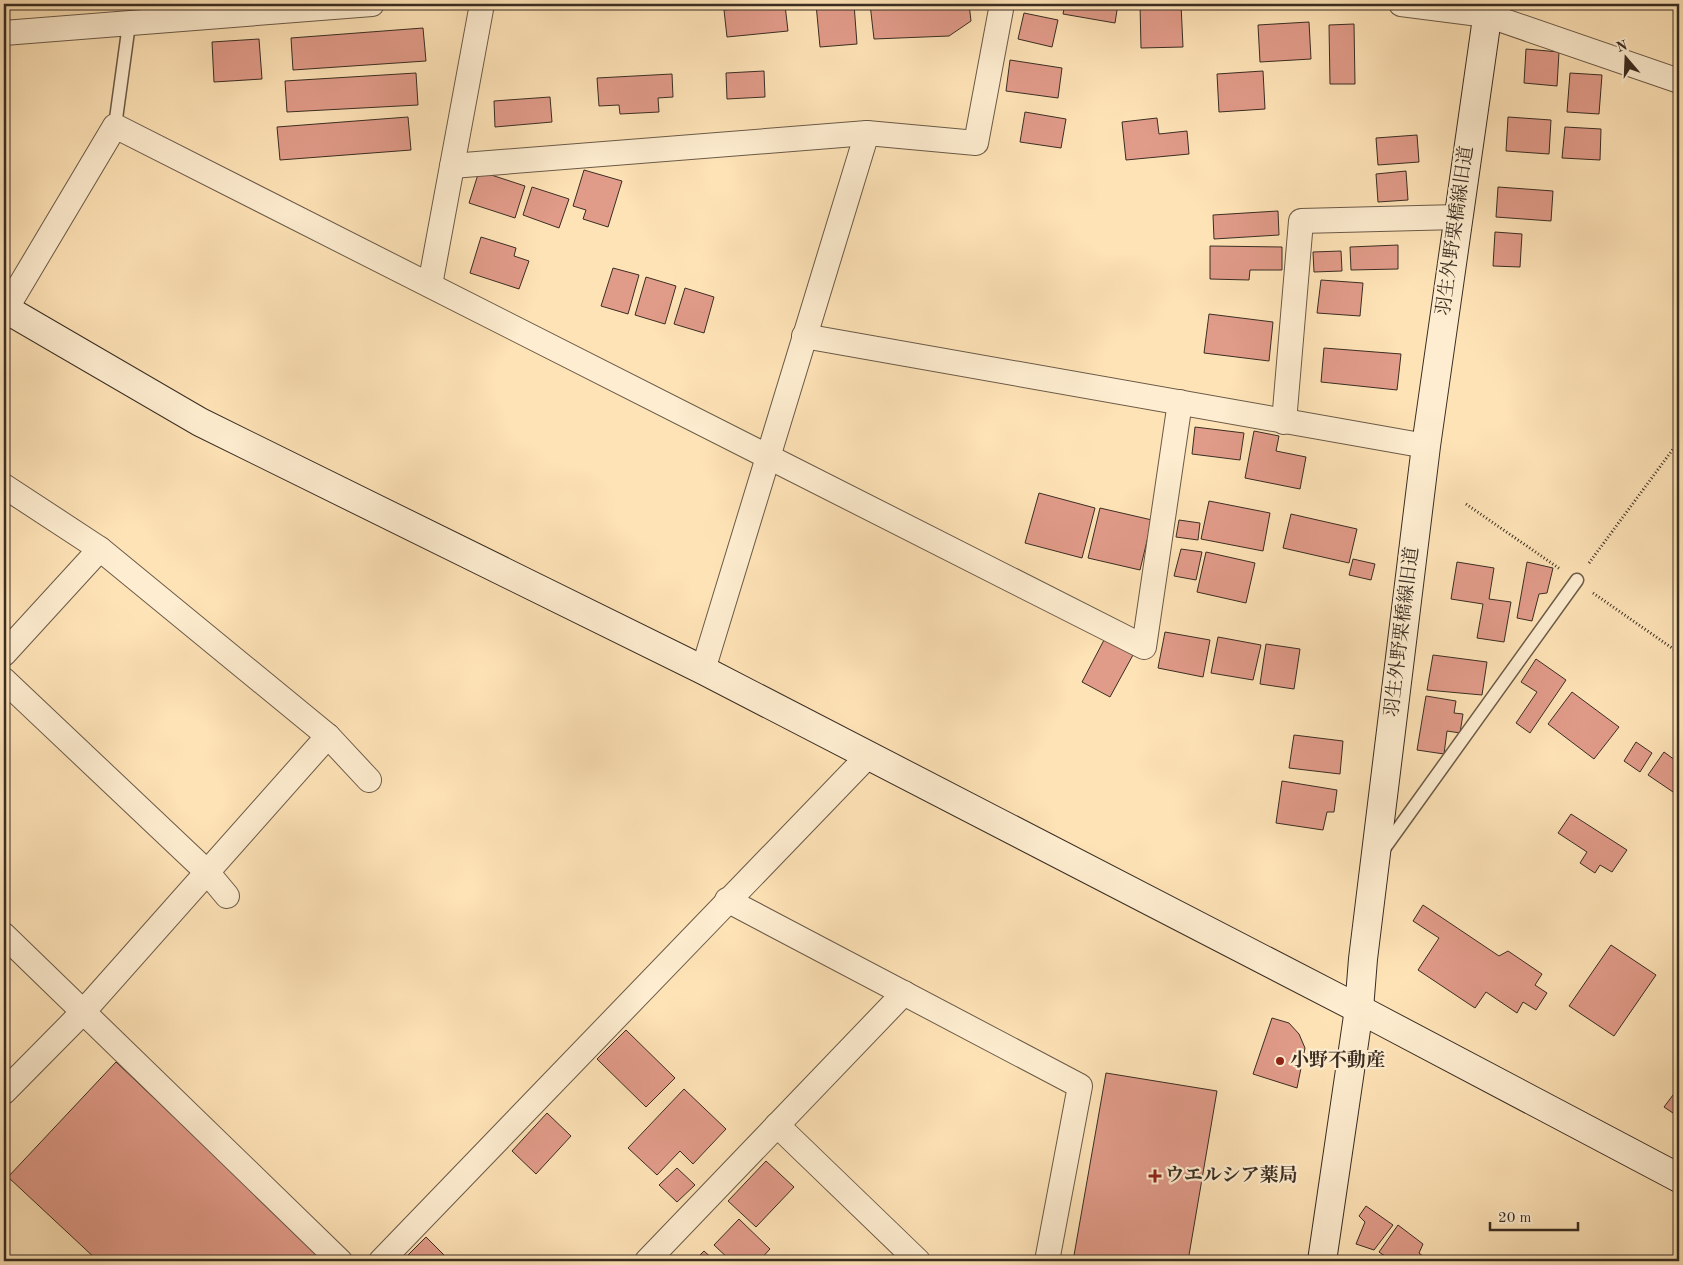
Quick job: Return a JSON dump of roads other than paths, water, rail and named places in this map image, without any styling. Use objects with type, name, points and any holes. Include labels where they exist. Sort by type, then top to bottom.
[{"type":"street","points":[[4,34],[131,14],[372,4]]},
{"type":"street","points":[[430,285],[482,4]]},
{"type":"street","points":[[452,166],[867,133],[976,143],[1002,4]]},
{"type":"street","points":[[1401,4],[1488,10],[1679,81]]},
{"type":"street","name":"羽生外野栗橋線旧道","points":[[1322,1261],[1359,1009],[1375,861],[1426,446],[1488,10]]},
{"type":"street","points":[[1180,402],[1144,647],[115,126],[5,309],[200,422],[703,670],[1359,1009],[1679,1178]]},
{"type":"street","points":[[703,670],[767,455],[867,133]]},
{"type":"street","points":[[1284,422],[1301,221],[1458,217]]},
{"type":"street","points":[[804,336],[1426,446]]},
{"type":"street","points":[[4,486],[100,549],[328,736],[369,780]]},
{"type":"street","points":[[4,654],[100,549]]},
{"type":"street","points":[[4,680],[207,872],[227,896]]},
{"type":"street","points":[[4,1092],[83,1012],[328,736]]},
{"type":"street","points":[[381,1261],[868,756]]},
{"type":"street","points":[[728,900],[1080,1086],[1047,1261]]},
{"type":"street","points":[[4,935],[340,1261]]},
{"type":"street","points":[[646,1261],[904,993]]},
{"type":"street","points":[[777,1125],[918,1261]]},
{"type":"lane","points":[[115,126],[131,14]]},
{"type":"lane","points":[[1375,861],[1577,580]]},
{"type":"place","name":"小野不動産","points":[[1280,1061]]},
{"type":"place","name":"ウエルシア薬局","points":[[1155,1176]]}]
